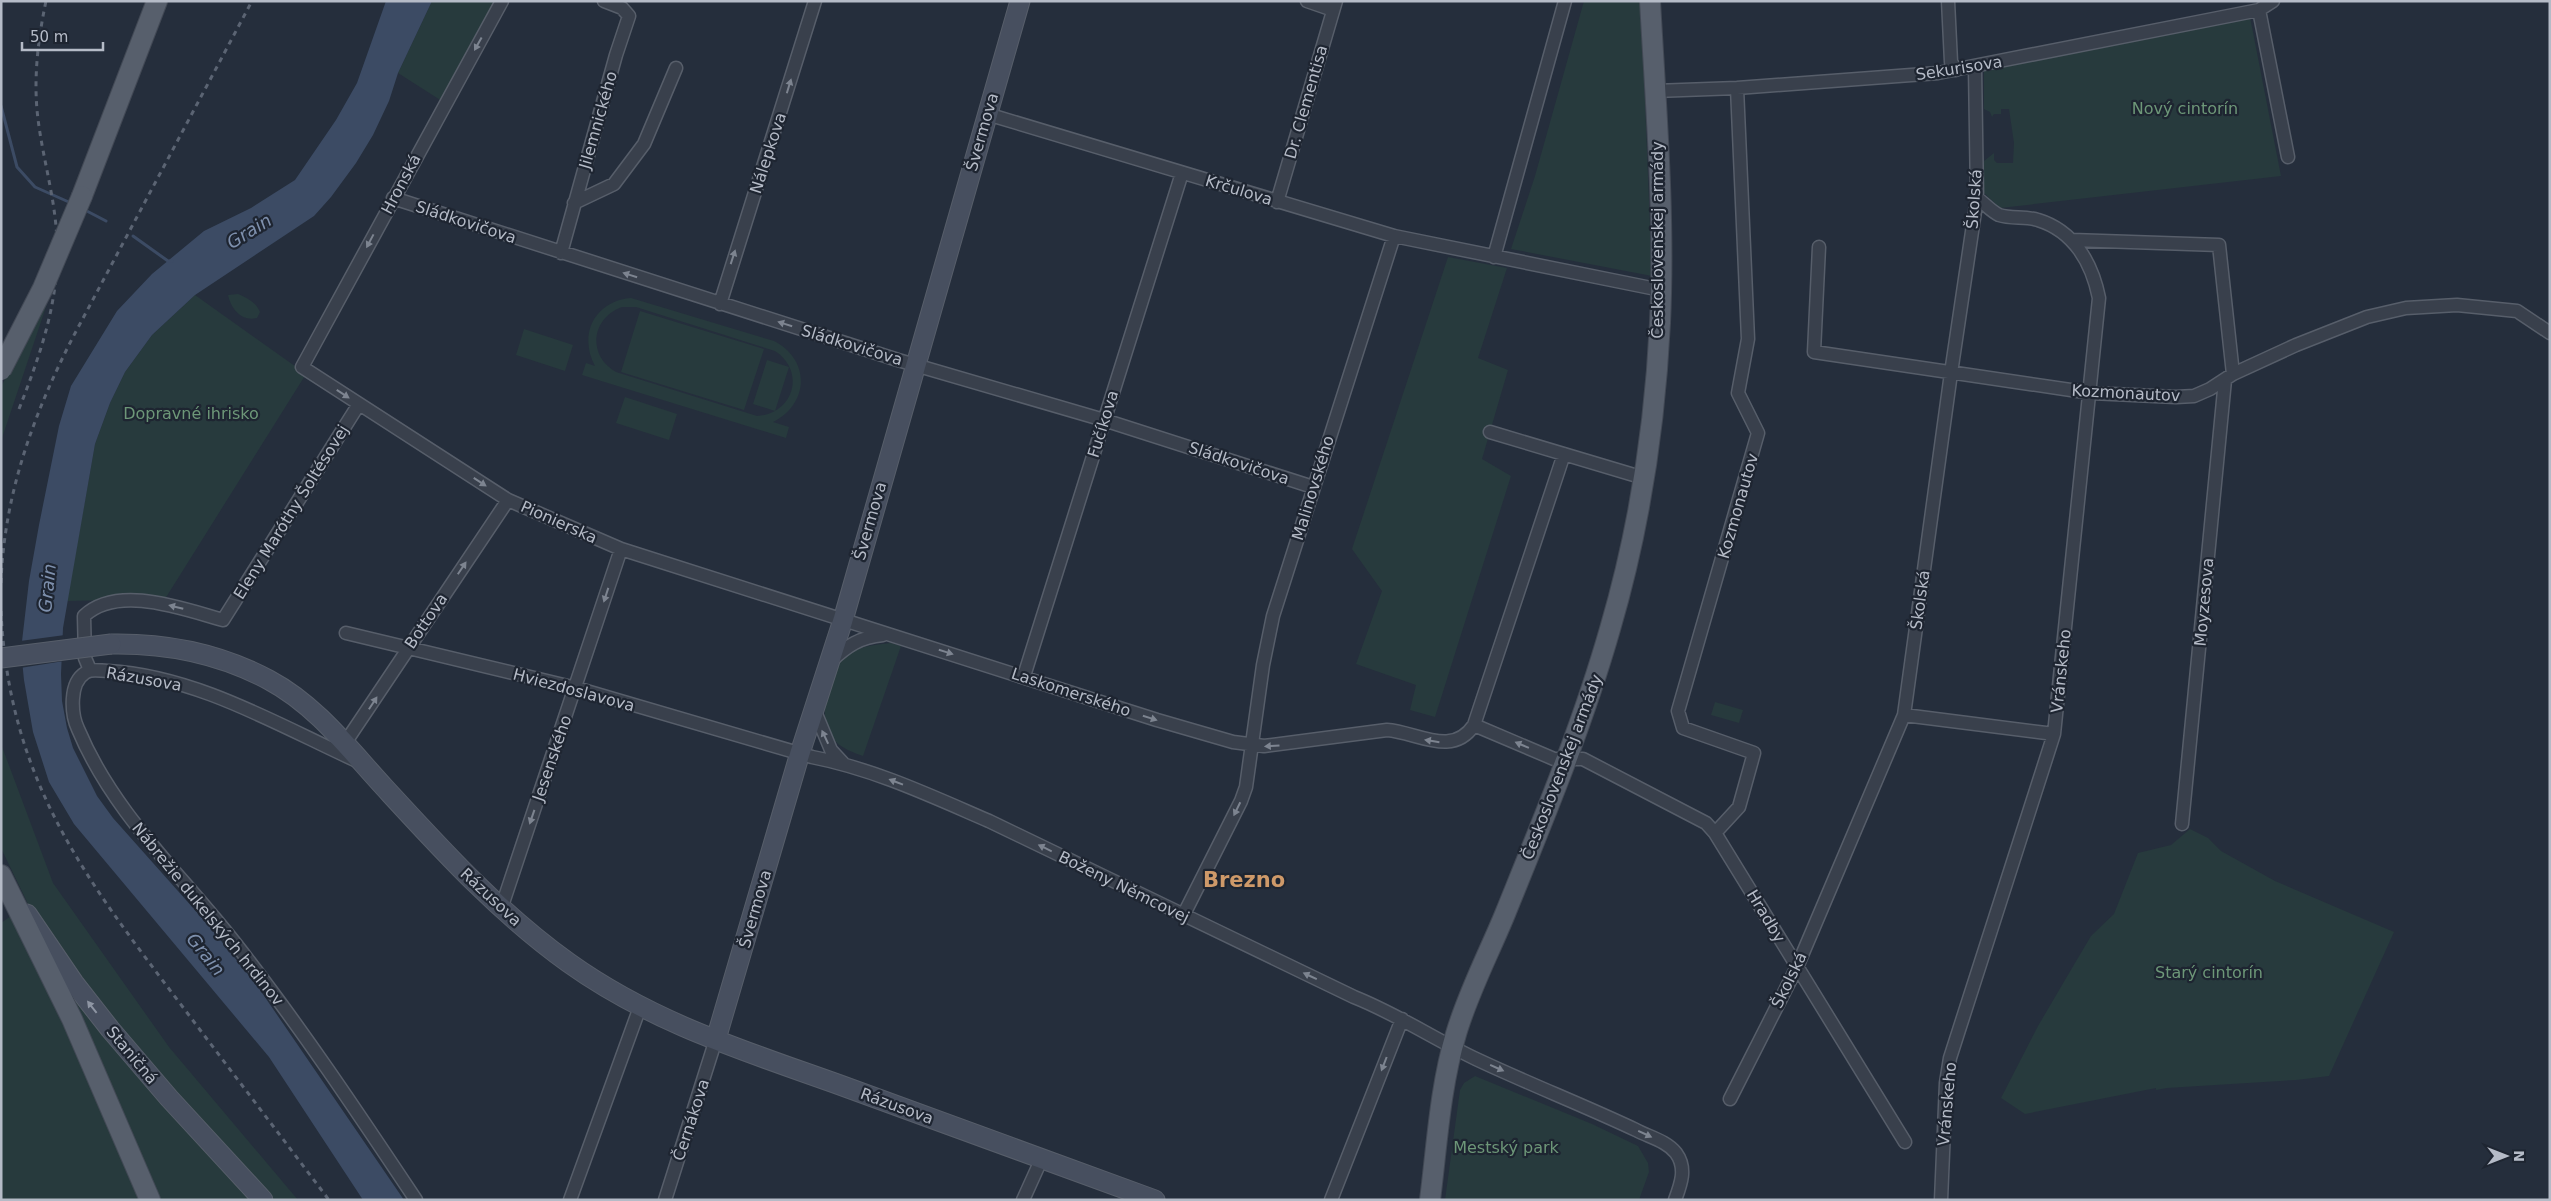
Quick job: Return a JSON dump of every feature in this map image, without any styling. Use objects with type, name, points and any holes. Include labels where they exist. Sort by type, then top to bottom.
[{"type":"main road","points":[[1,370],[42,288],[82,196],[157,1]]},
{"type":"main road","name":"Československej armády","points":[[1430,1200],[1452,1047],[1568,760],[1611,626],[1635,529],[1644,478],[1658,352],[1661,290],[1655,91],[1650,1]]},
{"type":"main road","points":[[1,875],[15,900],[72,1019],[150,1200]]},
{"type":"street","name":"Hronská","points":[[302,367],[502,1]]},
{"type":"street","name":"Jilemnického","points":[[561,253],[616,55],[629,16],[624,4],[604,1]]},
{"type":"street","name":"Nálepkova","points":[[720,304],[815,1]]},
{"type":"street","name":"Švermova","points":[[716,1039],[800,753],[843,620],[1020,1]]},
{"type":"street","points":[[1307,1],[1334,5]]},
{"type":"street","points":[[1494,257],[1565,1]]},
{"type":"street","points":[[1948,1],[1951,62],[1956,70]]},
{"type":"street","name":"Sekurisova","points":[[1655,91],[1737,88],[1956,70],[2258,10],[2272,1]]},
{"type":"street","name":"Dr. Clementisa","points":[[1277,202],[1334,5]]},
{"type":"street","points":[[2258,10],[2288,157]]},
{"type":"street","name":"Školská","points":[[1730,1099],[1797,967],[1904,715],[1950,373],[1977,198],[1975,66]]},
{"type":"street","points":[[574,203],[614,184],[644,144],[676,68]]},
{"type":"street","name":"Kozmonautov","points":[[1715,833],[1739,807],[1754,753],[1683,728],[1678,711],[1758,434],[1738,393],[1748,339],[1737,88]]},
{"type":"street","name":"Krčulova","points":[[987,114],[1394,236],[1661,290]]},
{"type":"street","name":"Fučíkova","points":[[1024,676],[1182,173]]},
{"type":"street","name":"Sládkovičova","points":[[393,198],[720,304],[1104,420],[1313,487]]},
{"type":"street","name":"Vránskeho","points":[[1941,1200],[1946,1083],[1950,1058],[2054,734],[2091,393],[2099,298],[2095,277],[2072,240],[2057,228],[2036,220],[1999,215],[1977,198]]},
{"type":"street","name":"Malinovského","points":[[1183,916],[1241,801],[1249,776],[1270,631],[1313,487],[1394,236]]},
{"type":"street","name":"Moyzesova","points":[[2072,240],[2219,244],[2228,377],[2182,824]]},
{"type":"street","name":"Kozmonautov","points":[[1819,247],[1814,352],[2091,393],[2194,396],[2210,389],[2228,377],[2296,345],[2367,317],[2406,308],[2457,305],[2517,311],[2550,334]]},
{"type":"street","name":"Pionierska","points":[[302,367],[508,500],[622,549],[843,620]]},
{"type":"street","name":"Eleny Maróthy Šoltésovej","points":[[90,670],[84,658],[84,616],[92,609],[111,602],[140,601],[174,606],[223,620],[359,404]]},
{"type":"street","points":[[1490,432],[1644,478]]},
{"type":"street","points":[[1253,745],[1274,746],[1387,730],[1401,732],[1430,741],[1453,741],[1466,736],[1474,725],[1564,454]]},
{"type":"street","name":"Bottova","points":[[345,743],[508,500]]},
{"type":"street","name":"Jesenského","points":[[501,909],[622,549]]},
{"type":"street","name":"Laskomerského","points":[[843,620],[1024,676],[1157,720],[1233,742],[1253,745]]},
{"type":"street","name":"Hviezdoslavova","points":[[346,633],[576,688],[800,753]]},
{"type":"street","name":"Laskomerského","points":[[828,664],[849,644],[868,636],[895,636]]},
{"type":"street","name":"Rázusova","points":[[1,658],[111,644],[179,648],[202,653],[244,668],[290,692],[345,743],[362,764],[463,872],[501,909],[571,964],[640,1008],[716,1039],[1155,1200]]},
{"type":"street","name":"Rázusova","points":[[90,670],[127,672],[196,688],[362,764]]},
{"type":"street","name":"Nábrežie dukelských hrdinov","points":[[90,670],[83,674],[74,692],[73,706],[76,727],[115,799],[144,837],[200,899],[300,1029],[416,1200]]},
{"type":"street","points":[[814,707],[831,750],[843,763]]},
{"type":"street","points":[[1904,715],[2054,734]]},
{"type":"street","name":"Hradby","points":[[1474,725],[1554,759],[1583,759],[1706,823],[1715,833],[1905,1142]]},
{"type":"street","name":"Boženy Němcovej","points":[[800,753],[843,763],[932,796],[989,821],[1183,916],[1402,1019],[1452,1047],[1593,1109],[1671,1148],[1682,1167],[1681,1182],[1675,1200]]},
{"type":"street","name":"Staničná","points":[[15,900],[33,922],[74,983],[168,1098],[263,1200]]},
{"type":"street","points":[[570,1200],[640,1008]]},
{"type":"street","points":[[1331,1200],[1402,1019]]},
{"type":"street","name":"Černákova","points":[[665,1200],[716,1039]]},
{"type":"street","points":[[1023,1200],[1042,1158]]},
{"type":"green space","points":[[432,1],[502,1],[445,103],[398,73]]},
{"type":"green space","points":[[1584,1],[1641,1],[1652,276],[1511,249],[1535,176]]},
{"type":"green space","name":"Nový cintorín","points":[[2250,17],[2281,176],[2000,208],[1984,193],[1984,161],[1994,153],[1994,160],[1997,163],[2013,163],[2014,143],[2009,109],[2001,109],[2001,114],[1994,114],[1992,117],[1990,112],[1984,109],[1984,66]]},
{"type":"green space","points":[[1448,257],[1507,268],[1478,358],[1508,370],[1482,459],[1511,476],[1435,717],[1410,710],[1416,685],[1356,664],[1382,591],[1352,549]]},
{"type":"green space","points":[[54,283],[1,441],[1,387]]},
{"type":"green space","points":[[238,294],[254,303],[260,312],[257,318],[247,318],[238,313],[229,300],[228,295]]},
{"type":"green space","name":"Dopravné ihrisko","points":[[195,295],[306,374],[165,599],[67,601],[95,444],[110,403],[125,372],[152,335]]},
{"type":"green space","points":[[631,298],[774,341],[786,349],[795,359],[801,382],[794,404],[785,414],[773,422],[789,427],[786,438],[582,375],[586,363],[595,366],[588,342],[589,331],[593,321],[599,312],[618,300]],"holes":[[[622,307],[636,307],[775,351],[785,359],[793,380],[792,390],[787,400],[780,408],[757,416],[616,372],[600,357],[596,338],[599,328],[612,312]]]},
{"type":"green space","points":[[640,311],[764,349],[744,410],[621,372]]},
{"type":"green space","points":[[524,329],[573,345],[565,371],[516,355]]},
{"type":"green space","points":[[767,360],[789,367],[775,411],[753,404]]},
{"type":"green space","points":[[625,397],[677,414],[669,440],[616,423]]},
{"type":"green space","points":[[891,643],[901,646],[863,756],[841,746],[830,733],[826,723],[825,711],[827,686],[836,664],[848,653],[866,647]]},
{"type":"green space","points":[[1715,702],[1743,710],[1739,723],[1711,715]]},
{"type":"green space","points":[[1,744],[53,883],[169,1047],[298,1200],[1,1200],[1,923],[28,904],[1,848]]},
{"type":"green space","name":"Starý cintorín","points":[[2190,829],[2208,838],[2221,851],[2275,881],[2394,932],[2329,1076],[2156,1090],[2156,1088],[2025,1114],[2001,1098],[2038,1026],[2091,936],[2114,914],[2138,853],[2171,845]]},
{"type":"green space","name":"Mestský park","points":[[1475,1076],[1592,1124],[1638,1146],[1648,1163],[1649,1172],[1639,1200],[1445,1200],[1460,1090],[1464,1083]]},
{"type":"water","name":"Grain","points":[[386,1],[432,1],[398,73],[389,101],[373,135],[356,163],[331,197],[314,216],[195,295],[152,335],[125,372],[110,403],[95,444],[63,628],[61,674],[62,701],[67,728],[73,748],[97,796],[113,818],[210,927],[258,987],[404,1200],[363,1200],[269,1057],[74,824],[49,782],[33,732],[21,650],[29,581],[39,525],[59,426],[71,386],[117,311],[152,274],[204,231],[251,208],[295,180],[336,120],[357,83]]},
{"type":"pier","points":[[65,635],[64,661],[20,668],[20,641]]},
{"type":"waterway","points":[[1,106],[17,167],[35,187],[71,203]]},
{"type":"waterway","points":[[83,209],[106,221]]},
{"type":"waterway","points":[[133,236],[168,261],[172,261]]},
{"type":"railway","points":[[19,409],[47,328],[57,265],[56,227],[40,134],[36,89],[37,60],[46,1]]},
{"type":"railway","points":[[1,583],[3,550],[15,487],[23,456],[45,396],[73,337],[252,1]]},
{"type":"railway","points":[[1,611],[7,672],[19,726],[36,777],[58,824],[84,870],[114,914],[329,1200]]},
{"type":"district","name":"Brezno","points":[[1244,880]]}]
